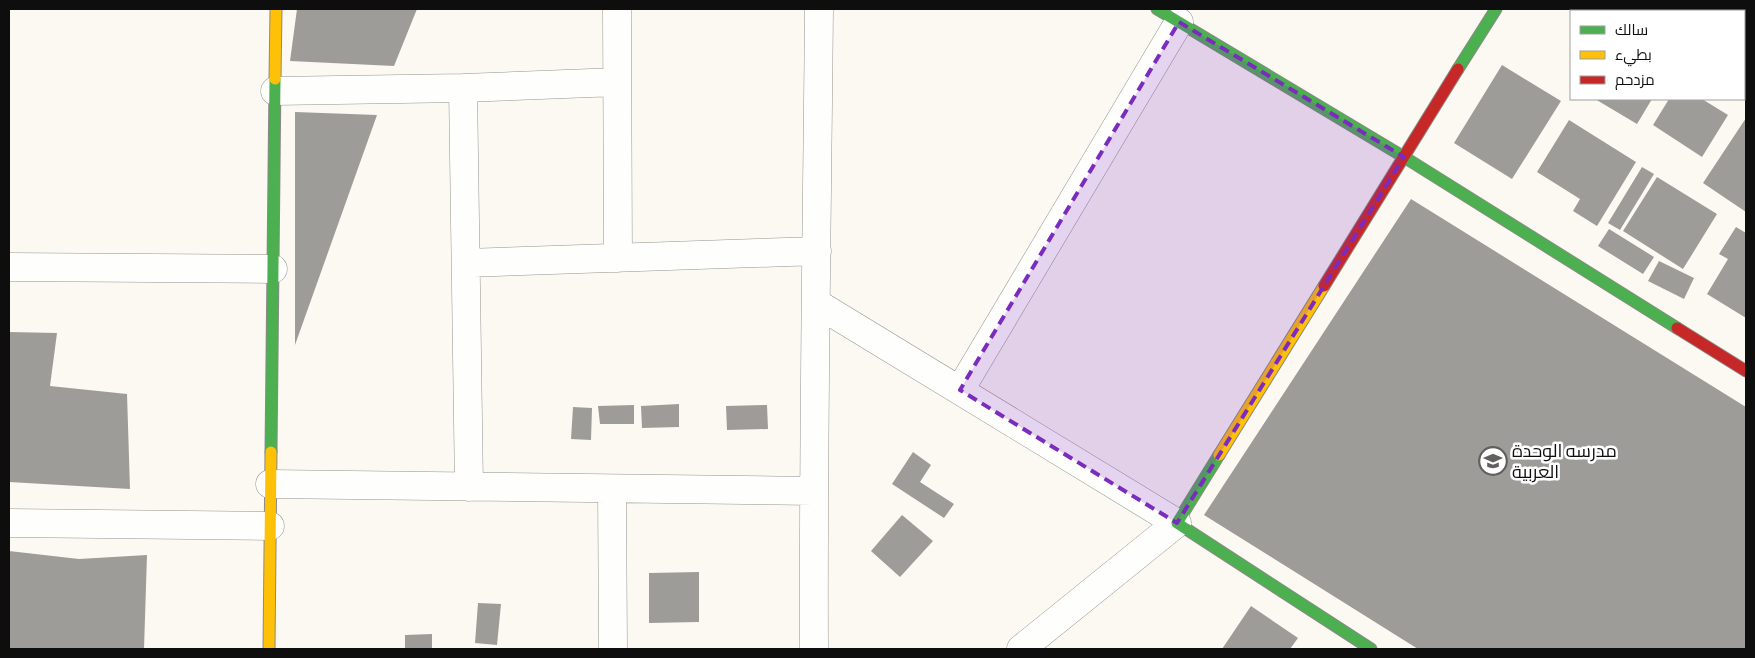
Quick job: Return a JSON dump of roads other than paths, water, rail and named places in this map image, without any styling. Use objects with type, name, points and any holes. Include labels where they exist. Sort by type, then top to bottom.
[{"type":"street","points":[[269,649],[276,9]]},
{"type":"street","points":[[617,9],[618,258]]},
{"type":"street","points":[[814,649],[813,491],[817,251],[818,9]]},
{"type":"street","points":[[1021,649],[1177,523],[1496,9]]},
{"type":"street","points":[[960,390],[1168,16],[1404,157],[1746,371]]},
{"type":"street","points":[[275,91],[463,88],[617,82]]},
{"type":"street","points":[[463,88],[469,487]]},
{"type":"street","points":[[466,263],[817,251]]},
{"type":"street","points":[[9,267],[273,269]]},
{"type":"street","points":[[816,303],[1177,523],[1371,649]]},
{"type":"street","points":[[270,484],[813,491]]},
{"type":"street","points":[[612,489],[613,649]]},
{"type":"street","points":[[9,523],[270,526]]},
{"type":"place","name":"مدرسه الوحدة العربية","points":[[1493,461]]}]
